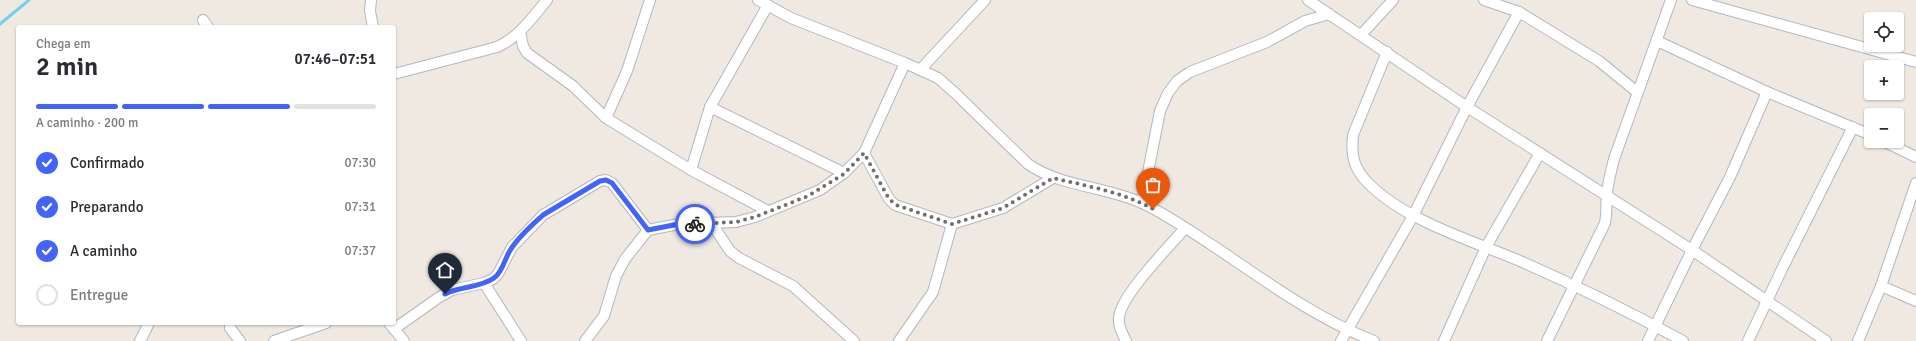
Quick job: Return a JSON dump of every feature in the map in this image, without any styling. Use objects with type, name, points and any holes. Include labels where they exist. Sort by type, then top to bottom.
[{"type":"street","points":[[371,0],[370,11],[373,25]]},
{"type":"street","points":[[396,73],[497,47],[510,41],[520,32],[547,0]]},
{"type":"street","points":[[606,118],[627,71],[650,0]]},
{"type":"street","points":[[758,0],[791,18],[906,63],[938,78],[1028,164],[1040,172],[1053,178],[1109,192],[1142,203],[1185,228],[1310,310],[1347,330],[1374,341]]},
{"type":"street","points":[[920,70],[985,0]]},
{"type":"street","points":[[1308,0],[1467,107],[1692,250],[1826,341]]},
{"type":"street","points":[[1361,35],[1393,0]]},
{"type":"street","points":[[1484,0],[1519,12],[1599,61],[1637,92]]},
{"type":"street","points":[[1547,341],[1605,223],[1611,171],[1637,92],[1671,0]]},
{"type":"street","points":[[1692,0],[1916,62]]},
{"type":"street","points":[[692,170],[710,107],[768,5]]},
{"type":"street","points":[[1341,341],[1413,216],[1467,107],[1519,12]]},
{"type":"street","points":[[1142,203],[1160,111],[1168,92],[1177,81],[1190,72],[1267,42],[1299,24],[1329,14]]},
{"type":"street","points":[[520,32],[523,46],[527,53],[574,86],[606,118],[692,170],[768,211]]},
{"type":"street","points":[[1657,41],[1767,92],[1864,132]]},
{"type":"street","points":[[1387,52],[1353,135],[1352,149],[1354,165],[1366,181],[1380,194],[1413,216],[1574,285],[1683,341]]},
{"type":"street","points":[[586,341],[604,316],[616,276],[625,259],[648,230],[679,224],[736,222],[755,217],[808,196],[844,174],[864,153],[906,63]]},
{"type":"street","points":[[1648,341],[1730,176],[1767,92]]},
{"type":"street","points":[[710,107],[844,174]]},
{"type":"street","points":[[1748,341],[1785,262],[1853,127]]},
{"type":"street","points":[[1897,148],[1916,157]]},
{"type":"street","points":[[864,153],[889,199],[896,205],[952,224],[1003,208],[1053,178]]},
{"type":"street","points":[[1444,341],[1486,247],[1540,153]]},
{"type":"street","points":[[396,324],[452,290],[484,283],[498,274],[512,247],[543,215],[600,181],[606,180],[612,183],[648,230]]},
{"type":"street","points":[[1858,341],[1881,286],[1916,183]]},
{"type":"street","points":[[712,224],[730,251],[738,258],[793,286],[854,341]]},
{"type":"street","points":[[899,341],[933,292],[952,224]]},
{"type":"street","points":[[1126,341],[1119,327],[1121,310],[1136,286],[1185,228]]},
{"type":"street","points":[[484,283],[521,341]]},
{"type":"street","points":[[1881,286],[1916,301]]},
{"type":"street","points":[[140,341],[148,325]]},
{"type":"street","points":[[230,325],[230,328],[237,340]]},
{"type":"street","points":[[274,341],[320,325]]},
{"type":"street","points":[[392,326],[404,341]]},
{"type":"waterway","points":[[0,24],[29,0]]},
{"type":"way so far","points":[[695,224],[736,222],[755,217],[808,196],[844,174],[864,153],[889,199],[896,205],[952,224],[989,214],[1003,208],[1053,178],[1109,192],[1142,203],[1153,209]]},
{"type":"route","points":[[445,294],[452,290],[484,283],[494,279],[512,247],[535,222],[543,215],[600,181],[606,180],[612,183],[648,230],[679,224],[695,224]]}]
